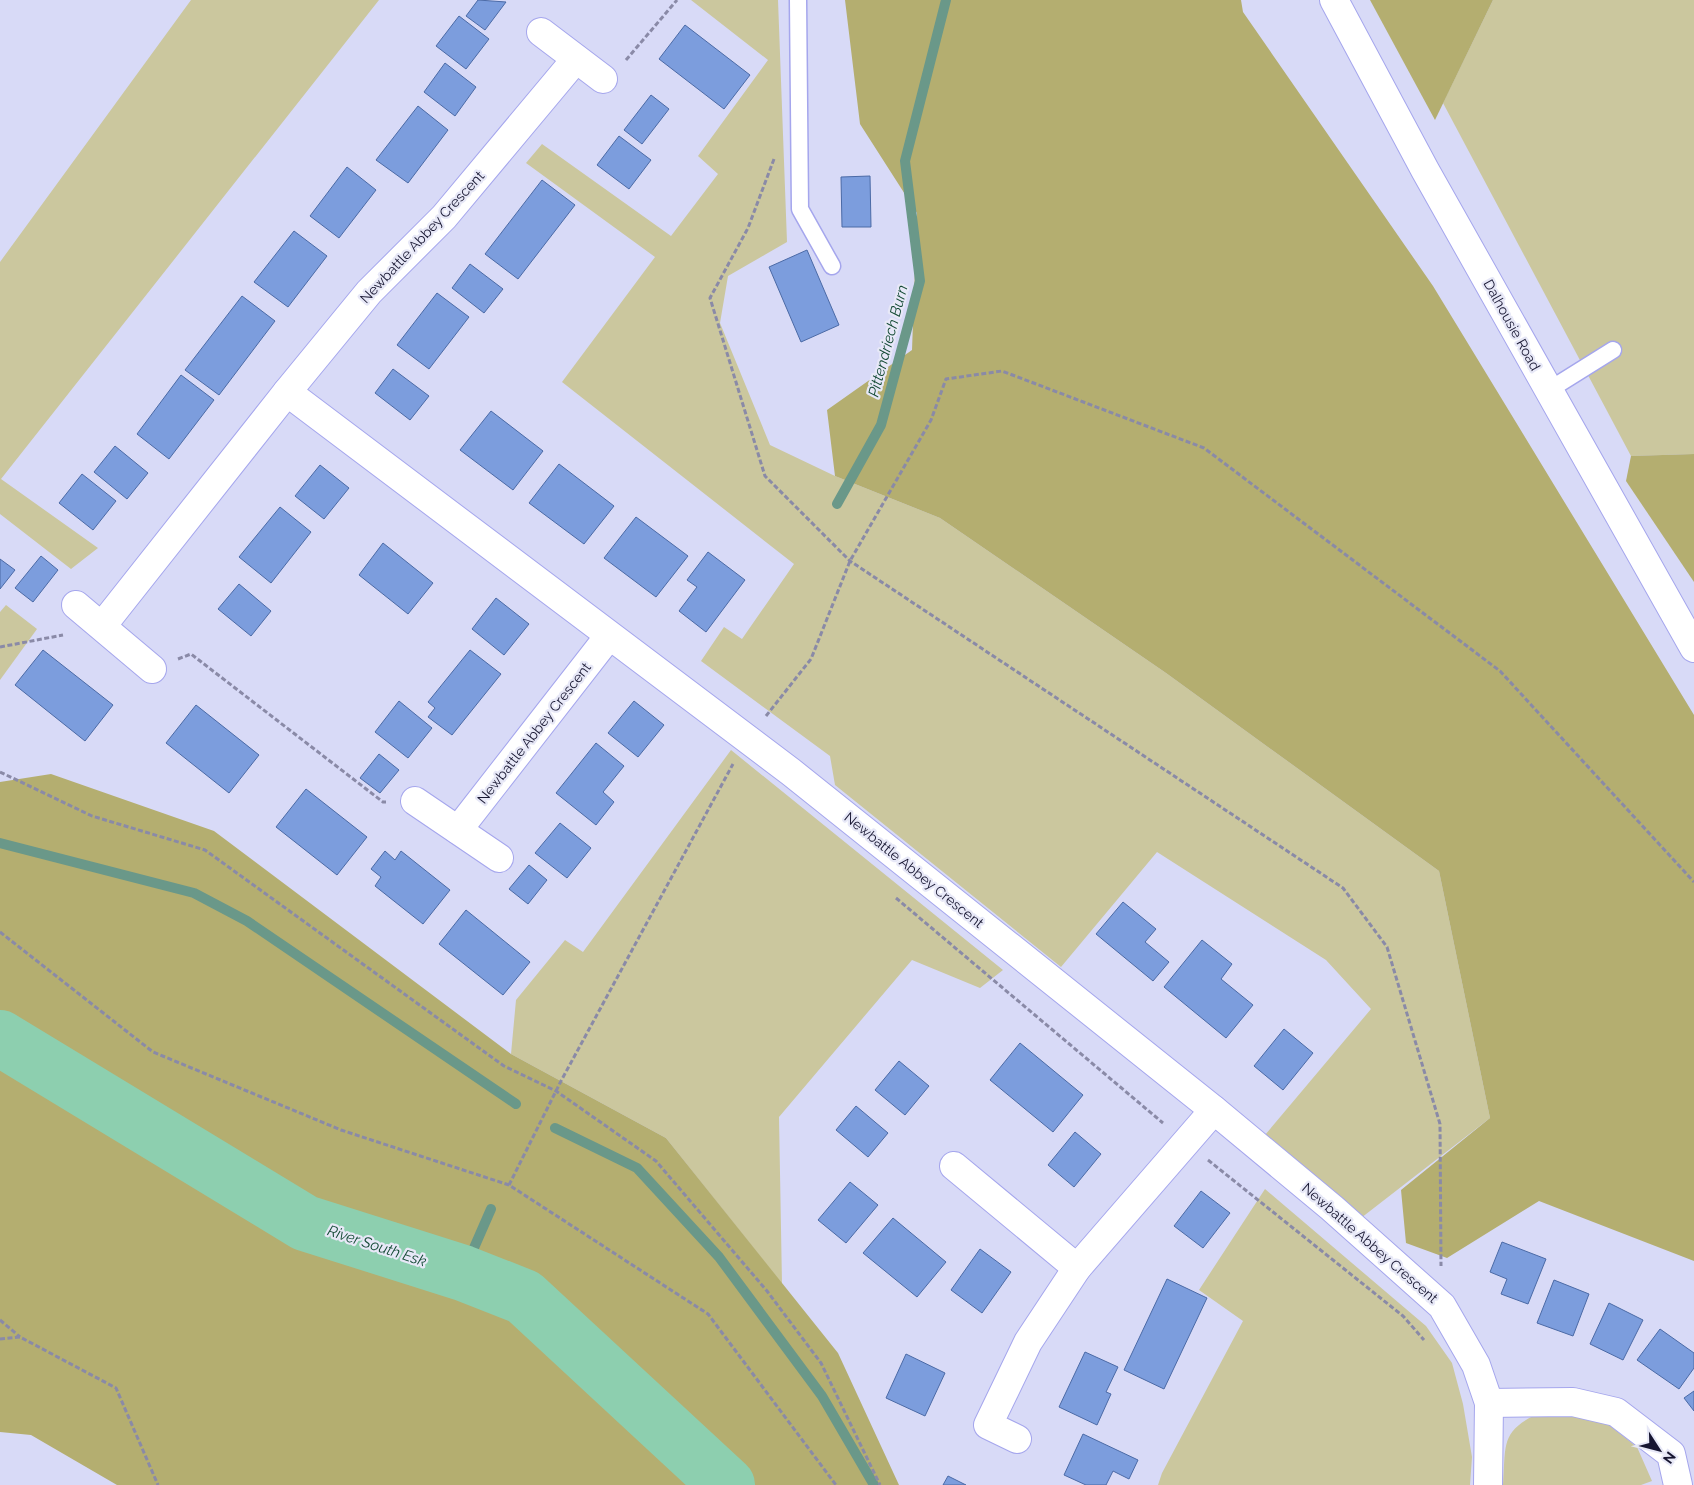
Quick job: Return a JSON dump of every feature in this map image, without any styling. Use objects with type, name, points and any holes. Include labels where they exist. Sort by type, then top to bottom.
[{"type":"street","name":"Dalhousie Road","points":[[1334,0],[1425,170],[1694,648]]},
{"type":"street","points":[[541,32],[603,80]]},
{"type":"street","name":"Newbattle Abbey Crescent","points":[[102,626],[287,392],[369,292],[444,217],[576,59]]},
{"type":"street","name":"Newbattle Abbey Crescent","points":[[287,392],[748,739],[1214,1110],[1332,1208],[1442,1306],[1476,1365],[1489,1403],[1488,1485]]},
{"type":"street","points":[[76,605],[152,669]]},
{"type":"street","name":"Newbattle Abbey Crescent","points":[[458,830],[610,636]]},
{"type":"street","points":[[415,801],[499,858]]},
{"type":"street","points":[[1017,1439],[988,1425],[1028,1342],[1076,1268],[1214,1110]]},
{"type":"street","points":[[954,1166],[1076,1268]]},
{"type":"street","points":[[1489,1403],[1573,1402],[1616,1412],[1671,1454],[1678,1485]]},
{"type":"lane","points":[[798,0],[800,208],[832,266]]},
{"type":"lane","points":[[1549,390],[1613,350]]},
{"type":"path","points":[[603,80],[630,57],[677,0]]},
{"type":"path","points":[[777,149],[748,228],[710,298],[766,476],[850,561],[1343,888],[1387,947],[1440,1124],[1442,1306]]},
{"type":"path","points":[[748,739],[811,659],[850,561],[931,420],[946,379],[1002,371],[1204,448],[1500,671],[1694,882]]},
{"type":"path","points":[[0,647],[102,626]]},
{"type":"path","points":[[152,669],[191,654],[383,802],[415,801]]},
{"type":"path","points":[[726,757],[741,768]]},
{"type":"path","points":[[509,1185],[556,1091],[733,763]]},
{"type":"path","points":[[0,772],[92,816],[204,850],[504,1066],[556,1091],[656,1161],[767,1291],[821,1363],[880,1485]]},
{"type":"path","points":[[891,893],[1186,1143],[1403,1316],[1426,1342]]},
{"type":"path","points":[[0,932],[153,1052],[341,1130],[509,1185],[708,1314],[836,1485]]},
{"type":"path","points":[[0,1320],[20,1337],[116,1388],[158,1485]]},
{"type":"path","points":[[0,1338],[20,1337]]},
{"type":"shaded area","points":[[191,0],[379,0],[1,479],[98,548],[71,569],[0,514],[0,262]]},
{"type":"shaded area","points":[[691,0],[778,0],[787,242],[728,276],[720,323],[770,445],[835,476],[940,518],[1166,673],[1439,871],[1490,1118],[1361,1218],[1265,1135],[1371,1009],[1326,960],[1157,852],[1061,967],[835,785],[830,756],[701,661],[724,627],[742,639],[794,564],[562,382],[655,257],[526,163],[542,144],[671,236],[718,174],[698,156],[768,60]]},
{"type":"shaded area","points":[[845,0],[1241,0],[1243,12],[1433,286],[1694,715],[1694,1261],[1539,1201],[1447,1258],[1406,1243],[1401,1190],[1490,1118],[1439,871],[1166,673],[940,518],[835,476],[827,410],[912,350],[917,213],[860,124]]},
{"type":"shaded area","points":[[1370,0],[1493,0],[1435,120]]},
{"type":"shaded area","points":[[1493,0],[1694,0],[1694,454],[1631,456],[1443,103]]},
{"type":"shaded area","points":[[1694,454],[1694,582],[1626,481],[1631,456]]},
{"type":"shaded area","points":[[6,605],[37,629],[0,680],[0,612]]},
{"type":"shaded area","points":[[731,750],[1003,970],[980,988],[912,960],[779,1117],[782,1284],[666,1138],[511,1054],[516,1000],[565,940],[583,952]]},
{"type":"shaded area","points":[[51,774],[214,831],[511,1054],[666,1138],[838,1353],[899,1485],[117,1485],[31,1435],[0,1432],[0,782]]},
{"type":"shaded area","points":[[1265,1189],[1426,1326],[1452,1363],[1463,1404],[1472,1457],[1470,1485],[1158,1485],[1162,1473],[1243,1321],[1199,1290]]},
{"type":"shaded area","points":[[1543,1411],[1604,1421],[1637,1447],[1652,1481],[1641,1485],[1503,1485],[1504,1458],[1508,1439],[1519,1425]]},
{"type":"building","points":[[478,0],[506,2],[485,30],[466,16]]},
{"type":"building","points":[[459,16],[489,39],[466,69],[436,46]]},
{"type":"building","points":[[685,25],[750,75],[724,109],[659,59]]},
{"type":"building","points":[[445,63],[476,87],[455,116],[424,92]]},
{"type":"building","points":[[651,95],[669,109],[642,144],[624,130]]},
{"type":"building","points":[[418,106],[448,130],[408,183],[376,160]]},
{"type":"building","points":[[619,136],[651,160],[629,189],[597,165]]},
{"type":"building","points":[[347,167],[376,190],[339,238],[310,216]]},
{"type":"building","points":[[870,176],[871,227],[842,227],[841,177]]},
{"type":"building","points":[[542,180],[575,205],[518,279],[485,254]]},
{"type":"building","points":[[294,231],[327,256],[288,307],[254,282]]},
{"type":"building","points":[[807,250],[839,325],[801,342],[769,267]]},
{"type":"building","points":[[470,264],[503,289],[484,313],[452,288]]},
{"type":"building","points":[[437,293],[469,317],[429,369],[397,345]]},
{"type":"building","points":[[242,296],[275,321],[219,395],[185,370]]},
{"type":"building","points":[[393,369],[429,396],[410,420],[375,393]]},
{"type":"building","points":[[181,375],[214,400],[169,459],[137,434]]},
{"type":"building","points":[[491,411],[543,451],[513,490],[460,450]]},
{"type":"building","points":[[115,446],[148,473],[127,499],[94,472]]},
{"type":"building","points":[[559,464],[614,506],[584,544],[529,503]]},
{"type":"building","points":[[320,465],[349,488],[324,519],[295,496]]},
{"type":"building","points":[[82,474],[116,501],[93,530],[59,503]]},
{"type":"building","points":[[280,507],[311,532],[271,583],[239,557]]},
{"type":"building","points":[[636,517],[688,556],[656,597],[604,558]]},
{"type":"building","points":[[383,543],[433,583],[408,614],[359,575]]},
{"type":"building","points":[[708,552],[745,580],[706,632],[679,611],[697,587],[687,580]]},
{"type":"building","points":[[41,556],[58,570],[33,602],[15,588]]},
{"type":"building","points":[[0,559],[15,570],[0,589]]},
{"type":"building","points":[[239,584],[271,611],[251,636],[218,609]]},
{"type":"building","points":[[496,598],[529,624],[504,655],[472,629]]},
{"type":"building","points":[[43,650],[113,705],[85,741],[15,685]]},
{"type":"building","points":[[470,650],[501,674],[452,735],[428,717],[435,708],[428,702]]},
{"type":"building","points":[[399,701],[432,728],[408,758],[375,732]]},
{"type":"building","points":[[634,701],[664,725],[638,757],[608,733]]},
{"type":"building","points":[[196,705],[259,755],[229,793],[166,743]]},
{"type":"building","points":[[596,743],[624,766],[603,792],[614,802],[596,825],[556,793]]},
{"type":"building","points":[[379,754],[399,770],[380,793],[360,778]]},
{"type":"building","points":[[306,789],[367,837],[337,875],[276,827]]},
{"type":"building","points":[[560,823],[591,848],[567,878],[535,853]]},
{"type":"building","points":[[385,851],[395,860],[401,851],[450,890],[423,924],[375,886],[381,877],[371,869]]},
{"type":"building","points":[[529,865],[547,880],[528,904],[509,889]]},
{"type":"building","points":[[1123,902],[1156,929],[1145,942],[1169,962],[1153,981],[1096,934]]},
{"type":"building","points":[[466,910],[530,962],[503,995],[439,944]]},
{"type":"building","points":[[1202,940],[1232,964],[1221,979],[1253,1005],[1226,1038],[1164,987]]},
{"type":"building","points":[[1284,1029],[1313,1053],[1283,1090],[1254,1066]]},
{"type":"building","points":[[1020,1043],[1083,1095],[1053,1132],[990,1080]]},
{"type":"building","points":[[899,1061],[929,1086],[905,1115],[875,1090]]},
{"type":"building","points":[[856,1106],[888,1133],[868,1157],[836,1130]]},
{"type":"building","points":[[1075,1132],[1101,1154],[1074,1187],[1048,1165]]},
{"type":"building","points":[[850,1182],[878,1205],[846,1243],[818,1220]]},
{"type":"building","points":[[1201,1191],[1230,1213],[1203,1248],[1174,1226]]},
{"type":"building","points":[[893,1218],[946,1262],[917,1297],[863,1253]]},
{"type":"building","points":[[1502,1242],[1546,1259],[1528,1304],[1501,1294],[1507,1279],[1490,1272]]},
{"type":"building","points":[[980,1249],[1011,1272],[982,1313],[951,1290]]},
{"type":"building","points":[[1167,1279],[1207,1298],[1164,1389],[1124,1370]]},
{"type":"building","points":[[1554,1280],[1589,1294],[1573,1336],[1537,1323]]},
{"type":"building","points":[[1609,1303],[1643,1320],[1623,1360],[1590,1344]]},
{"type":"building","points":[[1660,1329],[1694,1353],[1694,1368],[1679,1389],[1637,1360]]},
{"type":"building","points":[[1085,1352],[1118,1367],[1106,1392],[1111,1394],[1097,1425],[1059,1407]]},
{"type":"building","points":[[906,1354],[945,1373],[925,1416],[886,1398]]},
{"type":"building","points":[[1694,1391],[1694,1411],[1684,1398]]},
{"type":"building","points":[[1083,1434],[1138,1460],[1129,1479],[1113,1471],[1106,1485],[1086,1485],[1064,1475]]},
{"type":"building","points":[[948,1476],[966,1485],[943,1485]]},
{"type":"waterway","name":"Pittendriech Burn","points":[[837,504],[881,425],[920,281],[905,161],[946,0]]},
{"type":"waterway","points":[[0,843],[194,893],[247,921],[516,1104]]},
{"type":"waterway","name":"River South Esk","points":[[0,1038],[305,1223],[463,1273],[524,1297],[727,1485]]},
{"type":"waterway","points":[[555,1128],[637,1168],[719,1257],[822,1396],[874,1485]]},
{"type":"waterway","name":"Pittendriech Burn","points":[[463,1273],[491,1209]]}]
